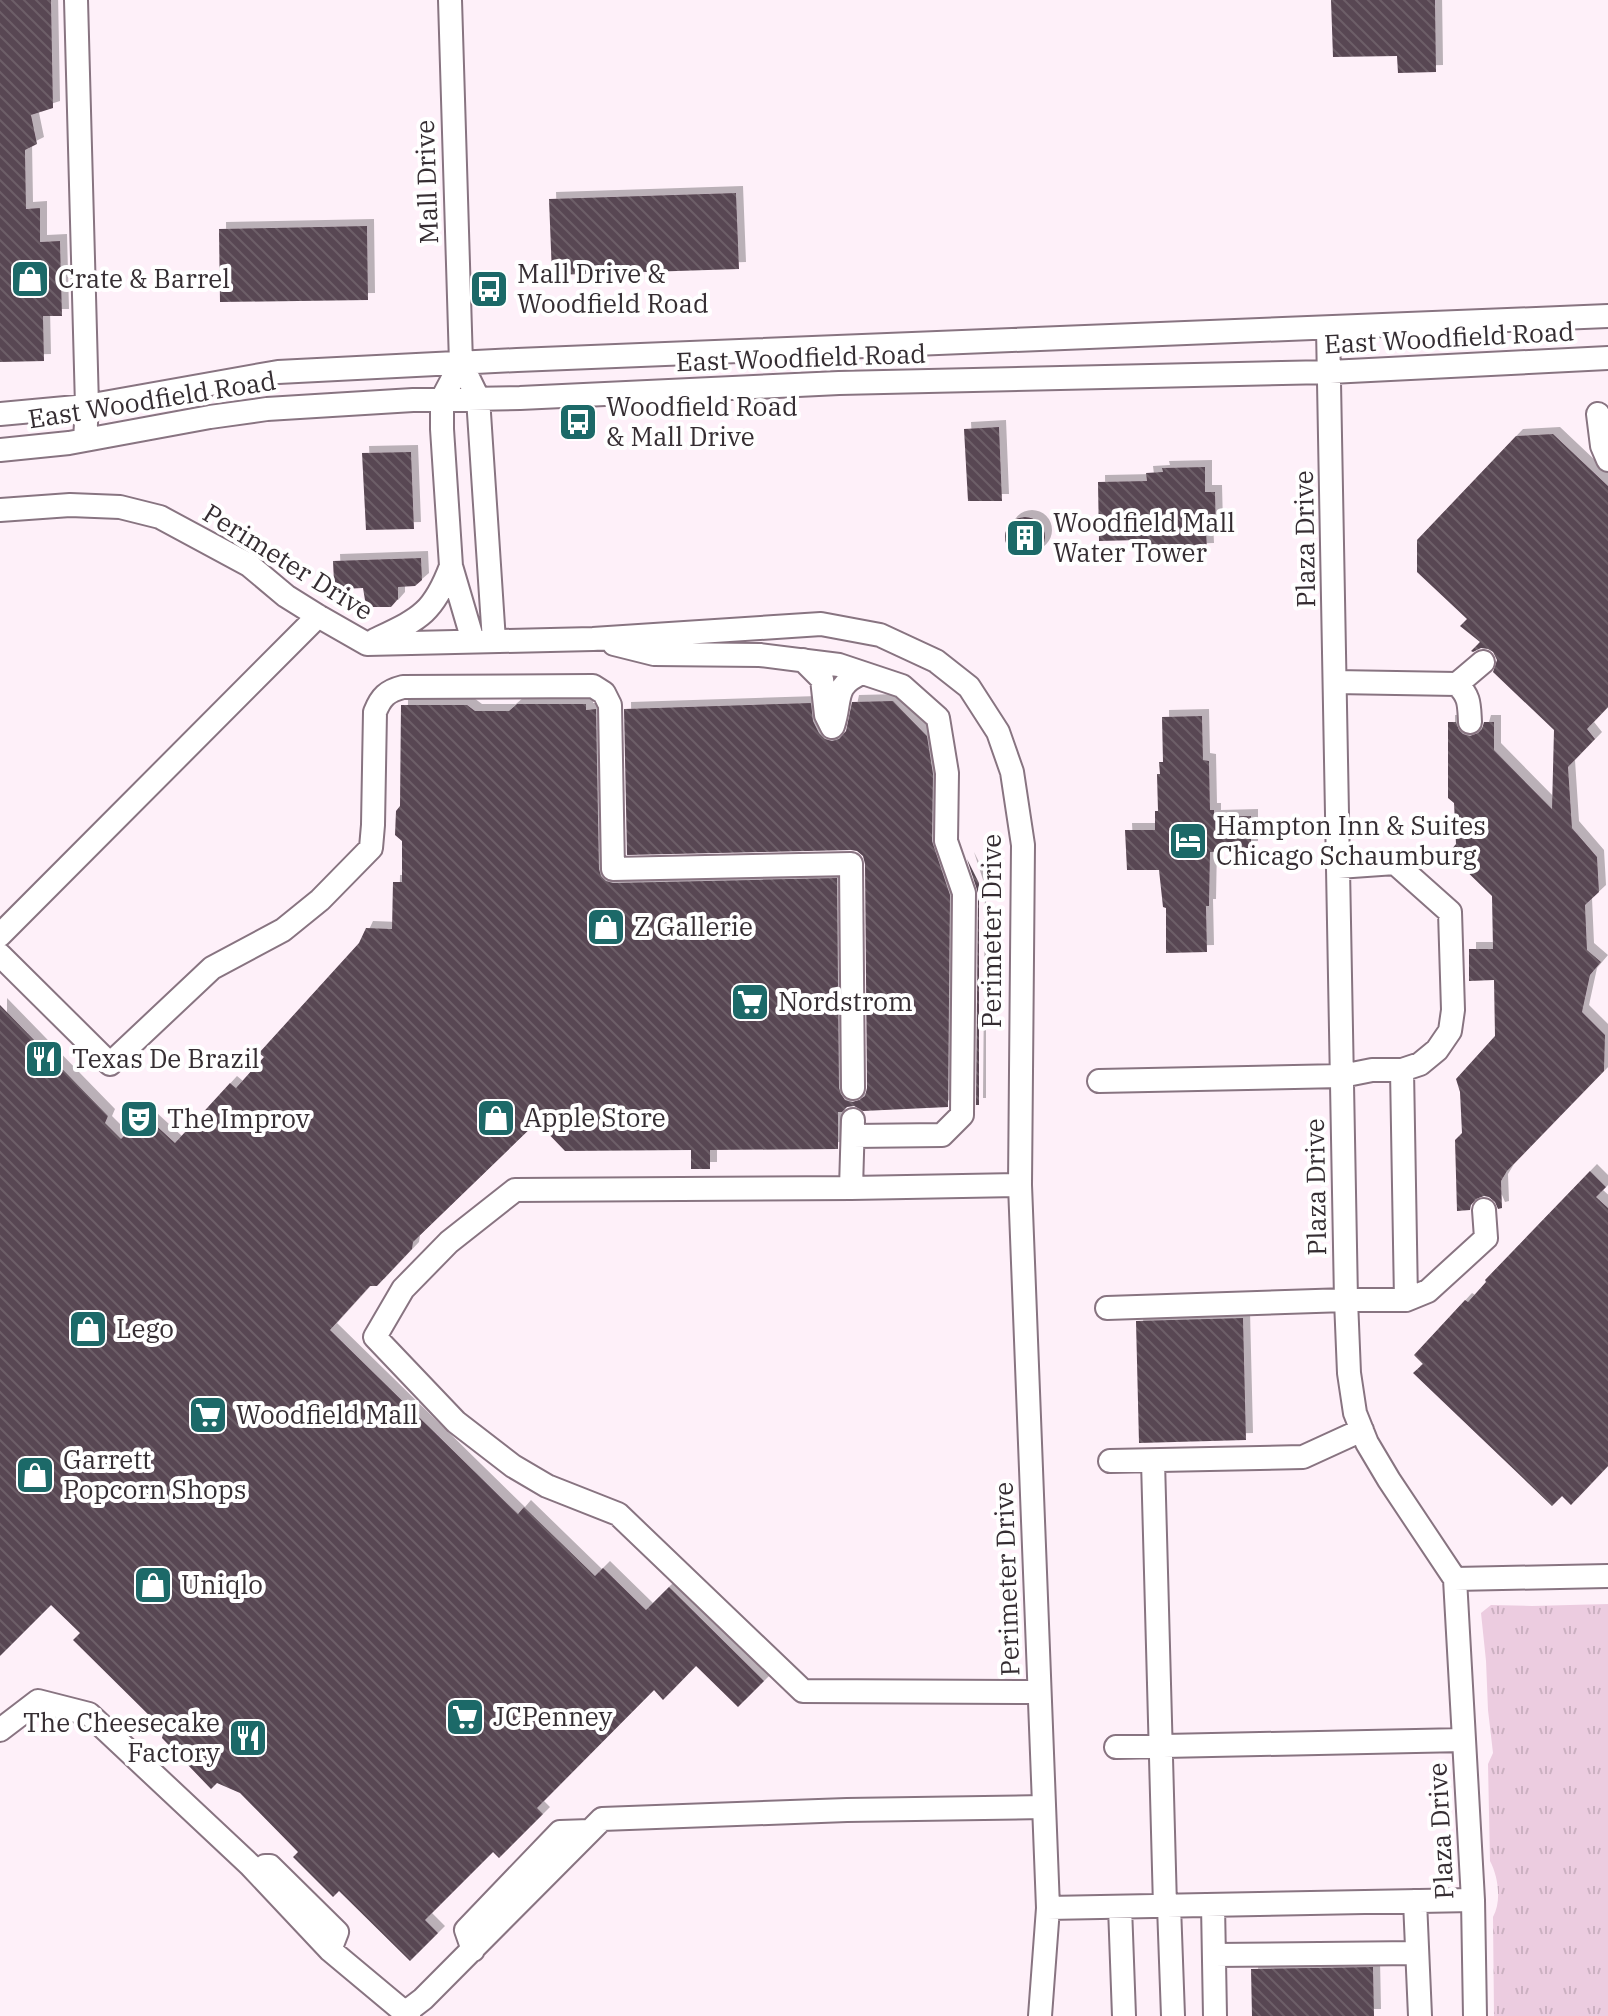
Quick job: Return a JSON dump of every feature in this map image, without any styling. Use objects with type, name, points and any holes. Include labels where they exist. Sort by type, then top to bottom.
[{"type":"street","points":[[76,0],[87,406],[85,440]]},
{"type":"street","name":"Mall Drive","points":[[450,0],[461,363],[478,398],[484,641]]},
{"type":"street","name":"East Woodfield Road","points":[[0,414],[87,406],[278,372],[1608,316]]},
{"type":"street","name":"Plaza Drive","points":[[1328,328],[1349,1373],[1355,1413],[1367,1443],[1455,1579],[1473,1900],[1475,2016]]},
{"type":"street","name":"East Woodfield Road","points":[[0,450],[85,440],[267,409],[334,404],[839,383],[1330,372],[1608,358]]},
{"type":"street","name":"Mall Drive","points":[[461,363],[442,399],[451,566],[484,641]]},
{"type":"street","points":[[1598,414],[1602,446],[1608,460]]},
{"type":"street","name":"Perimeter Drive","points":[[0,510],[70,505],[120,507],[160,517],[249,565],[286,596],[367,644],[593,639],[821,624],[880,635],[936,661],[969,687],[998,732],[1012,772],[1023,845],[1020,1185],[1048,1908],[1040,2016]]},
{"type":"street","points":[[367,644],[407,625],[430,608],[442,590],[451,566]]},
{"type":"street","points":[[0,935],[318,616]]},
{"type":"street","points":[[593,639],[654,654],[760,655],[839,665],[902,686],[938,718],[947,773],[946,841],[964,893],[962,1115],[942,1135],[853,1128],[851,1188]]},
{"type":"street","points":[[803,660],[822,679],[826,715],[832,727],[840,690],[850,678],[862,673]]},
{"type":"street","points":[[1457,684],[1483,662]]},
{"type":"street","points":[[1335,682],[1457,684],[1466,692],[1470,722]]},
{"type":"street","points":[[0,955],[110,1064],[212,968],[283,930],[320,900],[371,848],[375,712],[381,698],[389,690],[403,687],[593,686],[604,693],[610,705],[613,869],[851,864],[853,1088]]},
{"type":"street","points":[[1099,1081],[1342,1076],[1372,1070],[1402,1070],[1420,1064],[1437,1050],[1450,1031],[1453,1010],[1450,912],[1395,863],[1338,867]]},
{"type":"street","points":[[1402,1070],[1406,1300]]},
{"type":"street","points":[[1020,1185],[515,1190],[449,1242],[403,1289],[375,1337],[456,1422],[513,1466],[547,1486],[618,1514],[803,1691],[1039,1692]]},
{"type":"street","points":[[1107,1308],[1406,1300],[1428,1291],[1486,1238],[1484,1210]]},
{"type":"street","points":[[1110,1461],[1303,1457],[1362,1430]]},
{"type":"street","points":[[1153,1461],[1173,2016]]},
{"type":"street","points":[[1455,1579],[1608,1576]]},
{"type":"street","points":[[0,1730],[38,1701],[89,1714],[250,1865],[330,1950],[408,2014],[602,1819],[1044,1807]]},
{"type":"street","points":[[1116,1747],[1464,1740]]},
{"type":"street","points":[[1048,1908],[1473,1900]]},
{"type":"street","points":[[1415,1901],[1420,2016]]},
{"type":"street","points":[[1213,1905],[1215,2016]]},
{"type":"street","points":[[1120,1907],[1124,2016]]},
{"type":"street","points":[[1214,1955],[1417,1953]]},
{"type":"green space","points":[[1608,1604],[1608,2016],[1494,2016],[1493,1917],[1498,1889],[1490,1861],[1488,1764],[1493,1753],[1481,1613],[1491,1605]]},
{"type":"building","points":[[0,0],[51,0],[53,108],[31,115],[37,144],[25,150],[26,209],[40,208],[40,242],[60,241],[62,316],[43,316],[44,361],[0,362]]},
{"type":"building","points":[[1331,0],[1435,0],[1436,72],[1398,73],[1397,56],[1333,57]]},
{"type":"building","points":[[736,193],[739,269],[552,275],[549,199]]},
{"type":"building","points":[[367,226],[368,300],[220,302],[219,229]]},
{"type":"building","points":[[999,427],[1002,501],[968,501],[964,429]]},
{"type":"building","points":[[1553,434],[1608,486],[1608,707],[1587,729],[1595,739],[1568,767],[1572,828],[1597,857],[1599,892],[1585,905],[1587,950],[1601,962],[1590,975],[1582,1012],[1605,1035],[1604,1071],[1507,1171],[1501,1181],[1502,1208],[1498,1209],[1495,1202],[1484,1196],[1476,1199],[1470,1210],[1457,1211],[1455,1140],[1462,1133],[1460,1092],[1456,1079],[1495,1036],[1494,980],[1469,981],[1469,949],[1493,949],[1492,896],[1453,858],[1451,850],[1456,844],[1454,803],[1448,798],[1448,722],[1456,722],[1463,734],[1470,736],[1482,729],[1484,722],[1494,722],[1494,750],[1552,809],[1554,730],[1493,672],[1497,660],[1493,652],[1481,648],[1471,651],[1480,642],[1460,626],[1467,619],[1417,572],[1417,540],[1516,436]]},
{"type":"building","points":[[411,452],[414,529],[366,530],[362,453]]},
{"type":"building","points":[[1205,467],[1205,492],[1215,492],[1216,530],[1206,530],[1207,550],[1139,552],[1139,540],[1099,541],[1098,482],[1147,481],[1146,473],[1163,472],[1162,468]]},
{"type":"building","name":"Woodfield Mall Water Tower","points":[[1025,517],[1039,523],[1045,537],[1039,551],[1025,557],[1011,551],[1005,537],[1011,523]]},
{"type":"building","points":[[421,558],[422,580],[415,586],[398,587],[398,599],[391,607],[371,607],[365,600],[363,588],[341,589],[334,582],[333,561]]},
{"type":"building","name":"Woodfield Mall","points":[[893,701],[927,736],[933,774],[932,841],[950,895],[948,1107],[863,1111],[854,1106],[847,1107],[838,1112],[838,1149],[710,1150],[710,1169],[691,1169],[691,1150],[565,1151],[537,1122],[413,1242],[412,1249],[377,1286],[370,1286],[330,1330],[518,1514],[524,1507],[595,1576],[603,1568],[646,1610],[669,1587],[764,1681],[738,1707],[696,1666],[663,1700],[654,1690],[537,1808],[543,1814],[499,1858],[493,1852],[425,1920],[438,1933],[410,1961],[339,1891],[333,1897],[293,1857],[298,1852],[240,1793],[217,1783],[211,1789],[162,1738],[164,1730],[73,1640],[80,1633],[51,1605],[0,1656],[0,1005],[108,1116],[105,1123],[121,1139],[140,1120],[150,1120],[175,1143],[230,1083],[236,1088],[264,1057],[259,1053],[359,943],[366,928],[392,929],[393,882],[402,882],[402,841],[395,835],[396,811],[400,806],[401,705],[467,705],[475,711],[509,711],[517,704],[586,704],[586,710],[596,709],[599,869],[606,881],[837,878],[839,1088],[845,1100],[859,1100],[865,1096],[867,1088],[863,856],[851,850],[627,855],[624,709],[811,703],[813,721],[819,733],[832,741],[839,739],[846,731],[852,702]]},
{"type":"building","name":"Hampton Inn & Suites Chicago Schaumburg","points":[[1202,716],[1203,760],[1209,761],[1210,810],[1214,810],[1214,817],[1251,816],[1251,848],[1214,849],[1210,852],[1207,952],[1166,953],[1166,908],[1163,907],[1159,870],[1127,870],[1125,830],[1155,830],[1157,774],[1160,774],[1159,762],[1163,762],[1162,717]]},
{"type":"building","points":[[967,859],[979,883],[979,1105],[976,1105],[978,893]]},
{"type":"building","points":[[1590,1171],[1606,1187],[1596,1197],[1608,1208],[1608,1466],[1571,1505],[1562,1496],[1552,1506],[1413,1373],[1423,1364],[1414,1355]]},
{"type":"building","points":[[1243,1318],[1246,1440],[1139,1443],[1136,1321]]},
{"type":"building","points":[[1373,1967],[1374,2016],[1252,2016],[1251,1969]]},
{"type":"place","name":"Crate & Barrel","points":[[30,279]]},
{"type":"place","name":"Mall Drive & Woodfield Road","points":[[489,289]]},
{"type":"place","name":"Woodfield Road & Mall Drive","points":[[578,422]]},
{"type":"place","name":"Woodfield Mall Water Tower","points":[[1025,538]]},
{"type":"place","name":"Hampton Inn & Suites Chicago Schaumburg","points":[[1188,841]]},
{"type":"place","name":"Z Gallerie","points":[[606,927]]},
{"type":"place","name":"Nordstrom","points":[[750,1002]]},
{"type":"place","name":"Texas De Brazil","points":[[44,1059]]},
{"type":"place","name":"Apple Store","points":[[496,1118]]},
{"type":"place","name":"The Improv","points":[[139,1119]]},
{"type":"place","name":"Lego","points":[[88,1329]]},
{"type":"place","name":"Woodfield Mall","points":[[208,1415]]},
{"type":"place","name":"Garrett Popcorn Shops","points":[[35,1475]]},
{"type":"place","name":"Uniqlo","points":[[153,1585]]},
{"type":"place","name":"JCPenney","points":[[465,1717]]},
{"type":"place","name":"The Cheesecake Factory","points":[[248,1738]]}]
